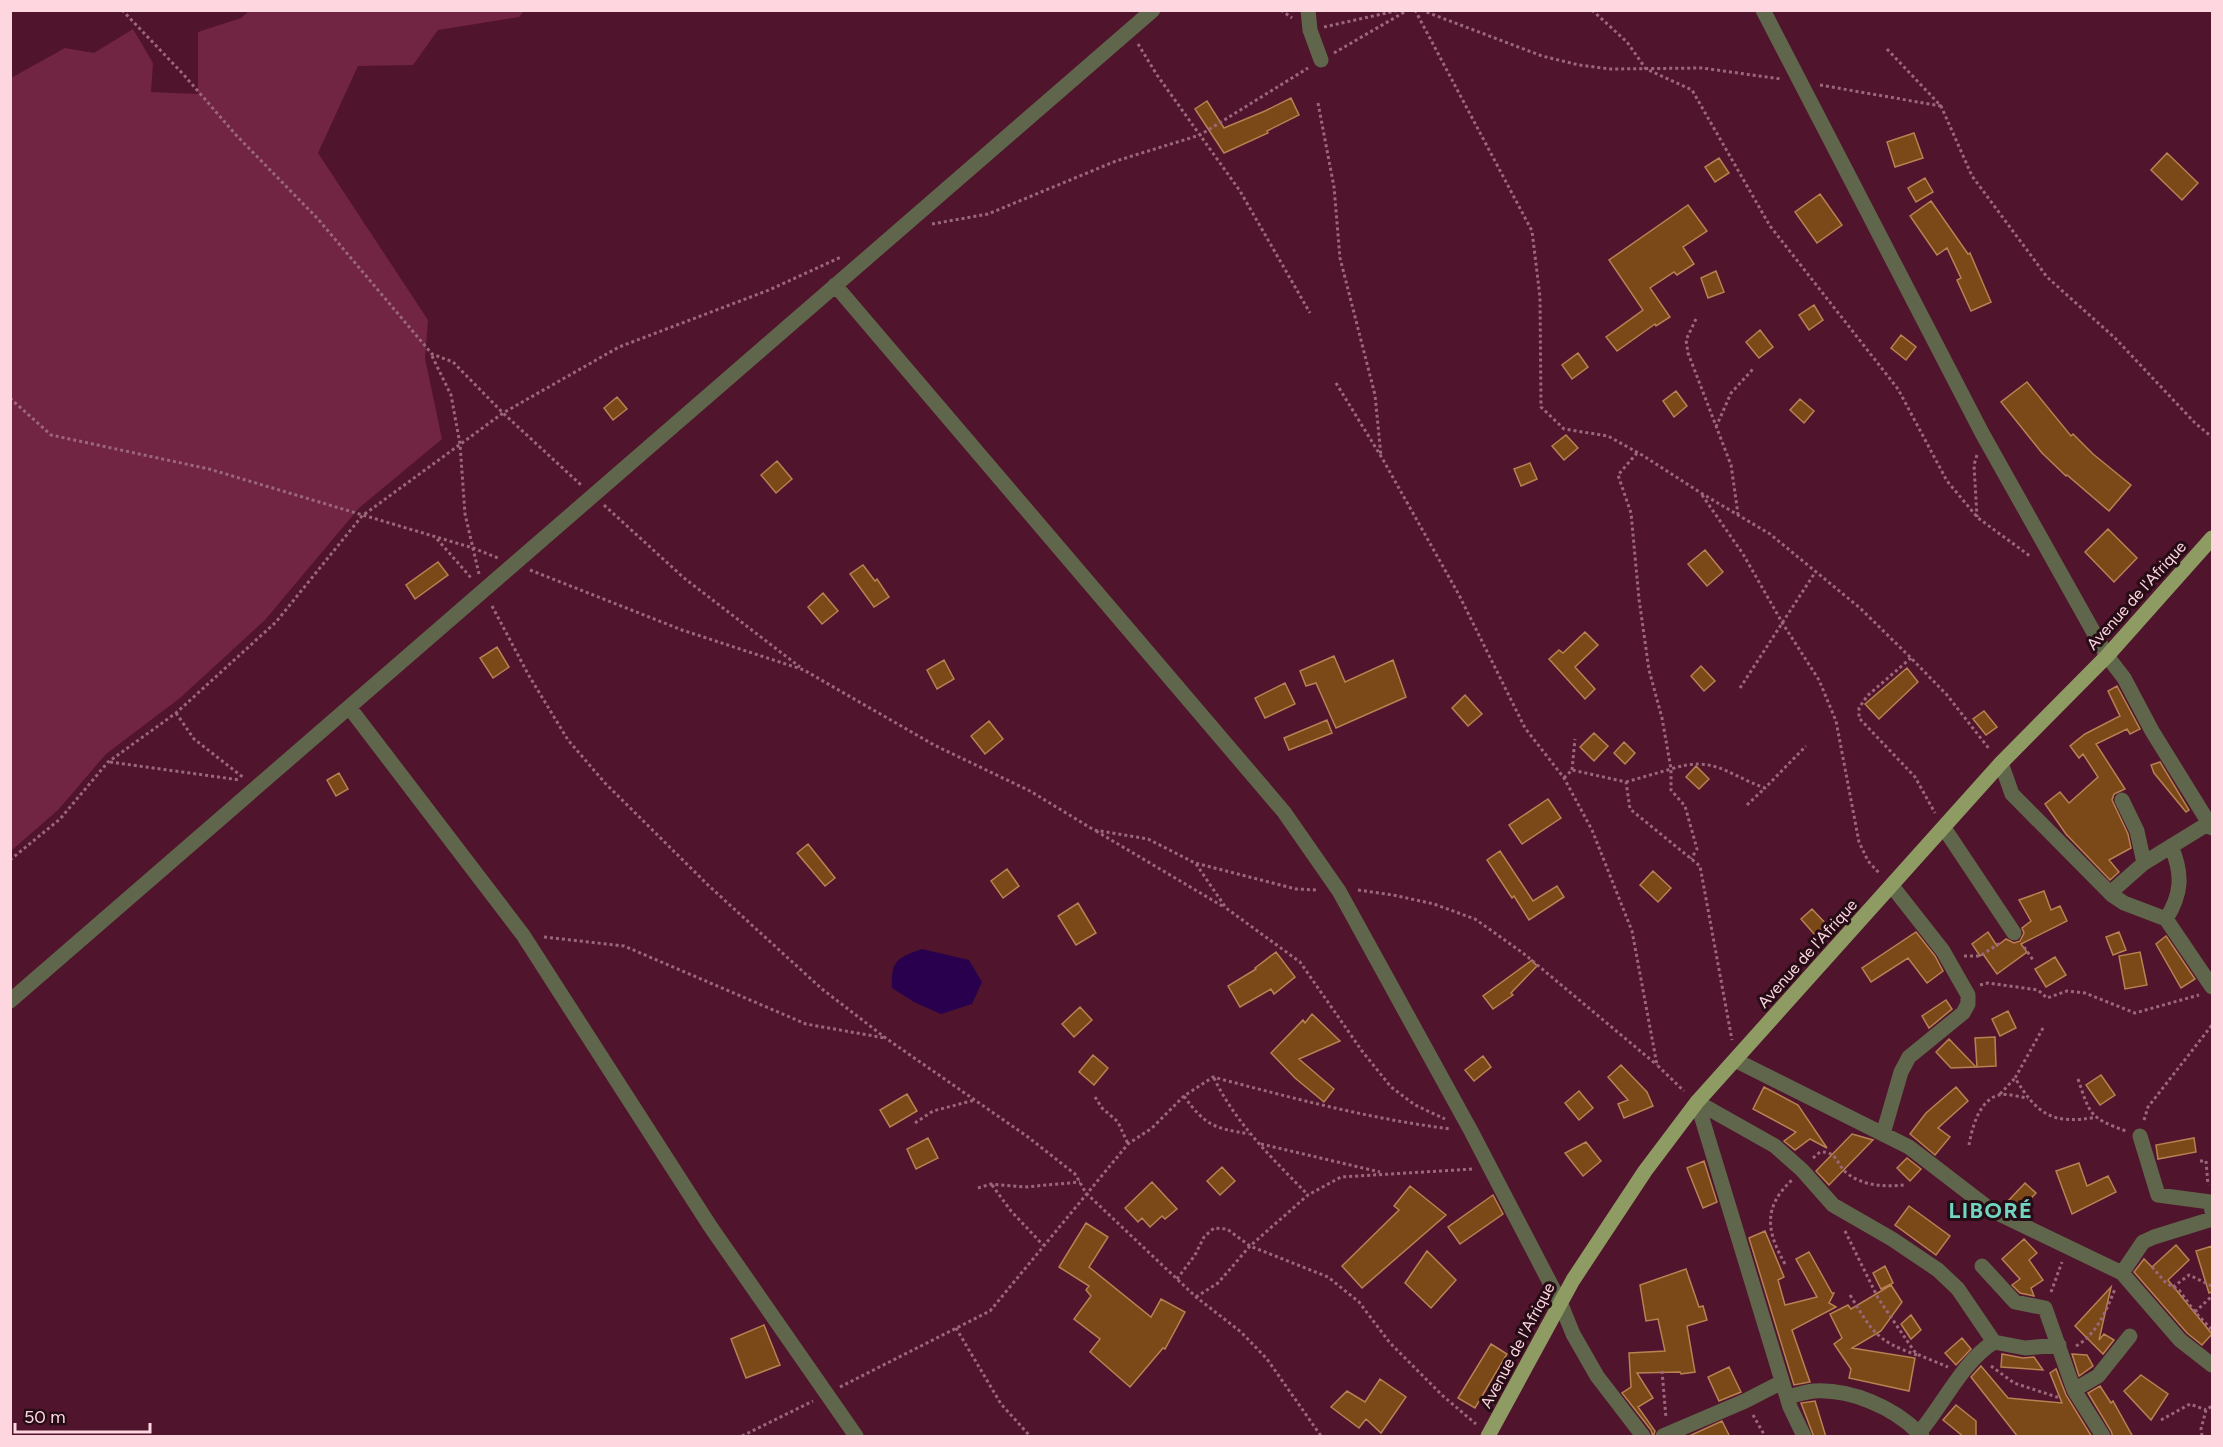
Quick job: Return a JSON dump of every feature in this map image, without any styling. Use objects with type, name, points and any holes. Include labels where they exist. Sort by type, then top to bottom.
[{"type":"main road","name":"Avenue de l'Afrique","points":[[1489,1436],[1573,1280],[1645,1171],[1697,1102],[2001,763],[2107,656],[2212,538]]},
{"type":"street","points":[[10,1001],[1153,10]]},
{"type":"street","points":[[1308,10],[1310,30],[1321,60]]},
{"type":"street","points":[[1763,10],[1982,433],[2107,656],[2124,678],[2152,731],[2211,826],[2171,846],[2144,863],[2110,893]]},
{"type":"street","points":[[835,285],[1284,812],[1339,891],[1471,1131],[1560,1302],[1573,1334],[1597,1376],[1643,1437]]},
{"type":"street","points":[[350,707],[523,935],[710,1226],[856,1437]]},
{"type":"street","points":[[2001,763],[2012,794],[2110,893],[2124,903],[2166,919],[2208,990]]},
{"type":"street","points":[[2122,800],[2137,831],[2144,863]]},
{"type":"street","points":[[1944,828],[2014,933]]},
{"type":"street","points":[[2166,919],[2176,904],[2179,882],[2178,863],[2171,846]]},
{"type":"street","points":[[1883,1134],[1901,1072],[1909,1057],[1963,1013],[1968,1004],[1968,995],[1943,951],[1892,886]]},
{"type":"street","points":[[1735,1060],[1910,1147],[1990,1210],[2122,1273],[2180,1340],[2212,1365]]},
{"type":"street","points":[[1697,1102],[1775,1146],[1802,1170],[1833,1205],[1892,1239],[1938,1270],[1958,1289],[1994,1342]]},
{"type":"street","points":[[1697,1102],[1782,1382],[1804,1437]]},
{"type":"street","points":[[2140,1136],[2158,1195],[2211,1207]]},
{"type":"street","points":[[2122,1273],[2143,1242],[2212,1219]]},
{"type":"street","points":[[1982,1266],[2015,1302],[2045,1308],[2074,1390],[2103,1437]]},
{"type":"street","points":[[2074,1390],[2098,1376],[2130,1335]]},
{"type":"street","points":[[1787,1397],[1813,1391],[1835,1392],[1862,1399],[1890,1410],[1908,1422],[1921,1435],[1960,1376],[1987,1346],[1994,1342],[2025,1348],[2060,1349]]},
{"type":"street","points":[[1665,1435],[1745,1401],[1782,1382]]},
{"type":"path","points":[[122,10],[184,75],[236,135],[318,219],[432,354],[451,395],[460,444],[465,514],[482,591]]},
{"type":"path","points":[[1281,10],[1310,30],[1400,10]]},
{"type":"path","points":[[899,230],[988,214],[1116,161],[1200,135],[1321,60],[1408,10]]},
{"type":"path","points":[[1415,10],[1532,231],[1540,297],[1541,407],[1564,429],[1608,436],[1770,534],[1860,608],[1911,658],[1947,696],[2001,763]]},
{"type":"path","points":[[1421,10],[1542,56],[1579,65],[1610,69],[1702,68],[1941,106]]},
{"type":"path","points":[[1592,10],[1627,42],[1646,69],[1692,90],[1770,226],[1898,389],[1947,480],[1977,518],[2035,559]]},
{"type":"path","points":[[1130,30],[1157,75],[1240,191],[1310,313]]},
{"type":"path","points":[[1887,49],[1941,106],[1972,176],[2047,277],[2114,337],[2196,424],[2212,437]]},
{"type":"path","points":[[1318,103],[1334,187],[1340,258],[1376,395],[1382,458]]},
{"type":"path","points":[[10,860],[60,819],[108,762],[176,713],[276,622],[362,516],[460,444],[503,413],[619,347],[769,290],[848,254]]},
{"type":"path","points":[[1696,319],[1686,340],[1688,353],[1731,465],[1738,514]]},
{"type":"path","points":[[432,354],[453,362],[503,413],[684,578],[804,670],[934,745],[1030,791],[1226,908],[1300,962],[1362,1051],[1391,1087],[1415,1105],[1471,1131]]},
{"type":"path","points":[[1716,427],[1731,393],[1753,369]]},
{"type":"path","points":[[1336,382],[1382,458],[1459,595],[1525,728],[1564,778],[1592,830],[1632,931],[1657,1065]]},
{"type":"path","points":[[10,398],[51,435],[209,469],[473,548],[682,630],[804,670]]},
{"type":"path","points":[[1977,518],[1974,465],[1982,433]]},
{"type":"path","points":[[1637,452],[1618,475],[1631,513],[1639,599],[1649,670],[1662,718],[1671,769],[1671,790],[1685,806],[1697,849],[1691,859]]},
{"type":"path","points":[[1701,494],[1743,554],[1783,624],[1819,680],[1836,721],[1859,842],[1868,861],[1892,886]]},
{"type":"path","points":[[435,537],[482,591],[568,740],[605,783],[709,885],[822,989],[887,1039],[1028,1137],[1075,1174],[1086,1193],[1196,1297],[1241,1332],[1266,1359],[1321,1437]]},
{"type":"path","points":[[1740,688],[1816,571]]},
{"type":"path","points":[[1911,658],[1867,696],[1859,708],[1859,718],[1915,777],[1944,828]]},
{"type":"path","points":[[108,762],[248,781],[194,739],[176,713]]},
{"type":"path","points":[[1564,778],[1572,770],[1575,739]]},
{"type":"path","points":[[1747,805],[1806,746]]},
{"type":"path","points":[[1572,770],[1626,782],[1688,763],[1713,764],[1765,788]]},
{"type":"path","points":[[1626,782],[1630,809],[1700,866],[1735,1060]]},
{"type":"path","points":[[1094,830],[1148,839],[1195,863],[1296,889],[1363,890],[1393,895],[1434,904],[1474,919],[1523,953],[1657,1065],[1697,1102]]},
{"type":"path","points":[[1195,863],[1226,908]]},
{"type":"path","points":[[1943,951],[1970,957],[1980,956],[2014,933]]},
{"type":"path","points":[[523,935],[624,946],[806,1024],[887,1039]]},
{"type":"path","points":[[1965,991],[1988,982],[2038,990],[2047,998],[2067,991],[2085,993],[2134,1013],[2208,990]]},
{"type":"path","points":[[2078,1079],[2089,1111],[2105,1124],[2140,1136],[2148,1107],[2212,1025]]},
{"type":"path","points":[[1969,1145],[1973,1126],[1981,1110],[1990,1099],[2000,1094],[2015,1078],[2043,1028]]},
{"type":"path","points":[[742,1437],[990,1311],[1128,1144],[1152,1128],[1184,1096],[1214,1077],[1338,1109],[1405,1123],[1471,1131]]},
{"type":"path","points":[[1214,1077],[1225,1102],[1258,1143],[1308,1195]]},
{"type":"path","points":[[2015,1078],[2028,1098],[2056,1118],[2073,1121],[2097,1117]]},
{"type":"path","points":[[2000,1094],[2028,1098]]},
{"type":"path","points":[[1184,1096],[1203,1119],[1220,1128],[1251,1134]]},
{"type":"path","points":[[1095,1097],[1102,1108],[1118,1122],[1128,1144]]},
{"type":"path","points":[[915,1123],[933,1111],[975,1100]]},
{"type":"path","points":[[1258,1143],[1384,1173]]},
{"type":"path","points":[[1785,1264],[1774,1244],[1769,1226],[1774,1204],[1781,1190],[1820,1152],[1827,1152],[1838,1159],[1848,1174],[1860,1180],[1890,1187],[1904,1185]]},
{"type":"path","points":[[2200,1161],[2206,1161],[2210,1177],[2211,1207]]},
{"type":"path","points":[[1196,1297],[1218,1283],[1250,1246],[1308,1195],[1341,1176],[1490,1168]]},
{"type":"path","points":[[978,1188],[992,1184],[1025,1187],[1080,1182]]},
{"type":"path","points":[[992,1184],[1011,1211],[1043,1245]]},
{"type":"path","points":[[1833,1205],[1878,1298],[1919,1355]]},
{"type":"path","points":[[1177,1279],[1195,1255],[1204,1237],[1214,1228],[1227,1229],[1250,1246],[1328,1277],[1359,1302],[1390,1343],[1443,1396],[1489,1436]]},
{"type":"path","points":[[2045,1308],[2068,1247]]},
{"type":"path","points":[[2152,1267],[2166,1283],[2179,1290],[2194,1312],[2212,1330]]},
{"type":"path","points":[[2060,1349],[2086,1340],[2105,1314],[2122,1273]]},
{"type":"path","points":[[2173,1287],[2189,1275],[2212,1286]]},
{"type":"path","points":[[1850,1295],[1878,1336],[1894,1347],[1944,1364],[1960,1376]]},
{"type":"path","points":[[2194,1312],[2212,1296]]},
{"type":"path","points":[[956,1328],[1001,1404],[1030,1437]]},
{"type":"path","points":[[1979,1356],[2014,1383],[2060,1398],[2074,1390]]},
{"type":"path","points":[[1662,1371],[1665,1435]]},
{"type":"path","points":[[1745,1401],[1765,1437]]},
{"type":"path","points":[[2161,1420],[2190,1404],[2206,1410]]},
{"type":"path","points":[[2202,1437],[2201,1429],[2206,1410],[2212,1406]]},
{"type":"shaded area","points":[[249,11],[524,11],[519,17],[438,30],[413,65],[358,66],[318,153],[428,320],[425,358],[442,439],[359,508],[265,620],[180,698],[106,754],[58,810],[11,851],[11,78],[65,48],[94,53],[133,29],[153,63],[151,92],[198,94],[198,32],[241,18]]},
{"type":"shaded area","points":[[922,949],[969,960],[982,982],[972,1004],[941,1014],[914,1002],[892,988],[893,971],[897,961]]},
{"type":"building","points":[[1291,98],[1299,115],[1267,131],[1268,133],[1224,153],[1195,109],[1207,101],[1224,128]]},
{"type":"building","points":[[1914,133],[1923,158],[1895,167],[1887,142]]},
{"type":"building","points":[[2167,153],[2198,183],[2182,200],[2151,170]]},
{"type":"building","points":[[1719,158],[1729,173],[1715,182],[1705,167]]},
{"type":"building","points":[[1925,178],[1933,192],[1916,202],[1908,188]]},
{"type":"building","points":[[1820,194],[1842,225],[1817,243],[1795,212]]},
{"type":"building","points":[[1931,201],[1968,254],[1970,253],[1991,302],[1971,311],[1957,280],[1961,278],[1947,248],[1937,255],[1910,216]]},
{"type":"building","points":[[1688,205],[1707,231],[1683,247],[1694,264],[1677,275],[1674,272],[1650,288],[1670,317],[1656,326],[1655,324],[1617,351],[1606,337],[1643,310],[1609,260]]},
{"type":"building","points":[[1716,271],[1724,292],[1708,298],[1701,278]]},
{"type":"building","points":[[1814,305],[1823,320],[1809,330],[1799,315]]},
{"type":"building","points":[[1760,330],[1773,347],[1759,358],[1746,342]]},
{"type":"building","points":[[1901,335],[1916,347],[1906,360],[1891,348]]},
{"type":"building","points":[[1578,353],[1588,367],[1572,379],[1562,365]]},
{"type":"building","points":[[2027,382],[2071,436],[2073,434],[2093,454],[2131,485],[2109,511],[2042,453],[2001,402]]},
{"type":"building","points":[[1676,391],[1687,406],[1674,417],[1663,401]]},
{"type":"building","points":[[617,397],[627,409],[613,420],[604,408]]},
{"type":"building","points":[[1800,399],[1814,411],[1804,423],[1790,410]]},
{"type":"building","points":[[1566,435],[1578,448],[1564,460],[1552,446]]},
{"type":"building","points":[[777,461],[792,479],[776,493],[761,475]]},
{"type":"building","points":[[1530,463],[1537,479],[1521,486],[1514,469]]},
{"type":"building","points":[[2108,529],[2137,558],[2114,582],[2085,552]]},
{"type":"building","points":[[1705,550],[1723,572],[1707,586],[1688,564]]},
{"type":"building","points":[[438,562],[448,575],[415,599],[406,585]]},
{"type":"building","points":[[863,565],[875,581],[877,579],[889,597],[874,607],[850,574]]},
{"type":"building","points":[[823,593],[838,611],[822,624],[808,607]]},
{"type":"building","points":[[1585,632],[1598,645],[1575,667],[1595,689],[1585,699],[1549,659],[1559,650],[1563,653]]},
{"type":"building","points":[[497,647],[509,667],[493,678],[480,658]]},
{"type":"building","points":[[1334,656],[1345,682],[1393,660],[1406,697],[1336,728],[1316,683],[1306,686],[1300,671]]},
{"type":"building","points":[[944,660],[954,679],[937,689],[927,670]]},
{"type":"building","points":[[1701,666],[1715,681],[1704,691],[1691,676]]},
{"type":"building","points":[[1907,668],[1918,682],[1879,719],[1865,704]]},
{"type":"building","points":[[1285,683],[1295,704],[1265,718],[1255,698]]},
{"type":"building","points":[[2117,686],[2140,729],[2130,734],[2127,729],[2096,744],[2125,789],[2114,794],[2112,800],[2128,834],[2131,848],[2109,860],[2119,872],[2110,880],[2066,834],[2045,804],[2060,792],[2069,803],[2098,777],[2083,754],[2079,758],[2070,746],[2085,734],[2120,716],[2108,691]]},
{"type":"building","points":[[1465,695],[1482,714],[1468,726],[1452,708]]},
{"type":"building","points":[[1984,711],[1997,727],[1986,735],[1973,719]]},
{"type":"building","points":[[1327,720],[1332,733],[1289,750],[1284,738]]},
{"type":"building","points":[[989,721],[1003,739],[985,754],[971,736]]},
{"type":"building","points":[[1594,733],[1608,746],[1594,761],[1580,747]]},
{"type":"building","points":[[1624,742],[1635,753],[1625,764],[1614,753]]},
{"type":"building","points":[[2160,762],[2189,810],[2186,812],[2154,773],[2151,765]]},
{"type":"building","points":[[1696,766],[1709,779],[1699,789],[1686,777]]},
{"type":"building","points":[[339,773],[348,789],[336,796],[327,780]]},
{"type":"building","points":[[1548,799],[1561,818],[1522,844],[1509,825]]},
{"type":"building","points":[[808,844],[835,878],[825,886],[797,853]]},
{"type":"building","points":[[1500,851],[1533,901],[1557,886],[1564,897],[1529,920],[1487,860]]},
{"type":"building","points":[[1007,869],[1019,886],[1003,898],[991,881]]},
{"type":"building","points":[[1653,871],[1671,888],[1658,902],[1640,885]]},
{"type":"building","points":[[2044,891],[2051,910],[2060,906],[2067,921],[2021,944],[2027,952],[1997,974],[1983,954],[1980,956],[1972,944],[1988,932],[1997,946],[2006,939],[2014,943],[2020,941],[2024,933],[2022,928],[2031,921],[2019,900]]},
{"type":"building","points":[[1078,903],[1096,933],[1076,945],[1058,916]]},
{"type":"building","points":[[1812,909],[1827,925],[1815,935],[1801,919]]},
{"type":"building","points":[[1916,932],[1935,956],[1943,971],[1927,983],[1908,958],[1871,982],[1862,968]]},
{"type":"building","points":[[2119,932],[2126,950],[2113,955],[2106,937]]},
{"type":"building","points":[[2166,936],[2195,979],[2181,988],[2156,944]]},
{"type":"building","points":[[1276,952],[1295,977],[1274,994],[1271,989],[1240,1007],[1228,986],[1256,969]]},
{"type":"building","points":[[2140,952],[2147,985],[2125,989],[2119,956]]},
{"type":"building","points":[[2055,957],[2066,975],[2046,987],[2035,969]]},
{"type":"building","points":[[1532,960],[1537,966],[1511,993],[1513,995],[1493,1009],[1483,996]]},
{"type":"building","points":[[1946,1000],[1952,1009],[1929,1028],[1922,1016]]},
{"type":"building","points":[[1080,1007],[1092,1020],[1074,1037],[1062,1024]]},
{"type":"building","points":[[2008,1011],[2016,1028],[2000,1036],[1992,1019]]},
{"type":"building","points":[[1312,1014],[1340,1041],[1299,1059],[1334,1089],[1324,1102],[1295,1078],[1271,1053],[1303,1020],[1305,1023]]},
{"type":"building","points":[[1995,1037],[1996,1066],[1977,1067],[1975,1038]]},
{"type":"building","points":[[1949,1039],[1976,1067],[1951,1068],[1936,1052]]},
{"type":"building","points":[[1093,1055],[1108,1068],[1094,1085],[1079,1072]]},
{"type":"building","points":[[1483,1056],[1491,1067],[1474,1081],[1465,1070]]},
{"type":"building","points":[[1621,1065],[1647,1092],[1653,1106],[1624,1118],[1618,1104],[1628,1100],[1608,1077]]},
{"type":"building","points":[[2101,1075],[2115,1095],[2100,1105],[2086,1085]]},
{"type":"building","points":[[1764,1087],[1798,1105],[1827,1148],[1810,1139],[1795,1150],[1785,1142],[1796,1132],[1753,1109]]},
{"type":"building","points":[[1956,1087],[1968,1101],[1938,1128],[1950,1137],[1935,1155],[1910,1134],[1926,1113]]},
{"type":"building","points":[[1579,1091],[1593,1108],[1579,1120],[1565,1103]]},
{"type":"building","points":[[907,1094],[917,1111],[890,1127],[880,1110]]},
{"type":"building","points":[[1852,1134],[1873,1140],[1829,1185],[1816,1171]]},
{"type":"building","points":[[928,1138],[938,1158],[916,1169],[907,1149]]},
{"type":"building","points":[[2194,1138],[2196,1152],[2158,1159],[2156,1145]]},
{"type":"building","points":[[1586,1142],[1601,1161],[1583,1176],[1565,1153]]},
{"type":"building","points":[[1907,1158],[1921,1169],[1910,1181],[1897,1168]]},
{"type":"building","points":[[1704,1161],[1717,1202],[1703,1208],[1687,1168]]},
{"type":"building","points":[[2079,1163],[2087,1186],[2108,1176],[2116,1192],[2072,1214],[2056,1171]]},
{"type":"building","points":[[1222,1167],[1235,1181],[1220,1195],[1207,1181]]},
{"type":"building","points":[[1152,1182],[1177,1209],[1165,1219],[1162,1216],[1150,1227],[1142,1218],[1138,1222],[1125,1208]]},
{"type":"building","points":[[2025,1183],[2036,1193],[2019,1211],[2008,1201]]},
{"type":"building","points":[[1410,1186],[1446,1215],[1362,1288],[1342,1266],[1399,1210],[1394,1206]]},
{"type":"building","points":[[1493,1195],[1503,1214],[1460,1244],[1448,1227]]},
{"type":"building","points":[[1909,1206],[1950,1236],[1936,1255],[1895,1225]]},
{"type":"building","points":[[1086,1223],[1108,1237],[1089,1267],[1151,1317],[1161,1299],[1185,1312],[1165,1349],[1163,1348],[1130,1387],[1090,1352],[1100,1339],[1074,1319],[1091,1296],[1086,1290],[1089,1286],[1059,1267]]},
{"type":"building","points":[[1765,1231],[1784,1277],[1778,1280],[1785,1305],[1817,1297],[1796,1259],[1809,1252],[1834,1293],[1829,1303],[1836,1307],[1792,1330],[1810,1382],[1794,1385],[1749,1238]]},
{"type":"building","points":[[2024,1239],[2037,1253],[2029,1260],[2043,1280],[2031,1288],[2034,1296],[2020,1293],[2012,1285],[2020,1279],[2002,1259]]},
{"type":"building","points":[[2176,1245],[2189,1260],[2168,1280],[2212,1334],[2202,1345],[2187,1333],[2134,1272],[2144,1259],[2152,1267]]},
{"type":"building","points":[[2212,1246],[2212,1292],[2209,1293],[2196,1251]]},
{"type":"building","points":[[1427,1251],[1456,1280],[1431,1308],[1405,1283]]},
{"type":"building","points":[[1885,1266],[1893,1283],[1881,1289],[1873,1273]]},
{"type":"building","points":[[1686,1269],[1699,1307],[1703,1306],[1707,1320],[1687,1326],[1695,1372],[1637,1373],[1653,1398],[1638,1407],[1655,1431],[1653,1437],[1651,1430],[1622,1393],[1631,1387],[1629,1353],[1665,1351],[1658,1319],[1646,1321],[1640,1285]]},
{"type":"building","points":[[1891,1285],[1902,1302],[1881,1331],[1852,1348],[1915,1358],[1909,1391],[1849,1378],[1851,1369],[1834,1344],[1842,1338],[1830,1314],[1848,1305],[1851,1309]]},
{"type":"building","points":[[2111,1287],[2099,1340],[2104,1334],[2114,1340],[2103,1354],[2075,1326]]},
{"type":"building","points":[[1911,1315],[1921,1330],[1911,1339],[1901,1324]]},
{"type":"building","points":[[764,1325],[780,1365],[746,1378],[731,1339]]},
{"type":"building","points":[[1962,1338],[1971,1349],[1956,1365],[1945,1353]]},
{"type":"building","points":[[1491,1344],[1507,1354],[1475,1408],[1458,1398]]},
{"type":"building","points":[[2002,1354],[2023,1358],[2034,1357],[2043,1370],[2001,1367]]},
{"type":"building","points":[[2072,1354],[2087,1355],[2093,1366],[2079,1376]]},
{"type":"building","points":[[1981,1366],[2008,1398],[2062,1403],[2050,1373],[2056,1369],[2066,1395],[2092,1437],[2018,1437],[1971,1377]]},
{"type":"building","points":[[1729,1367],[1741,1392],[1719,1401],[1708,1377]]},
{"type":"building","points":[[2141,1375],[2168,1394],[2151,1420],[2124,1391]]},
{"type":"building","points":[[1380,1379],[1406,1397],[1381,1433],[1366,1419],[1359,1428],[1331,1407],[1347,1391],[1365,1402]]},
{"type":"building","points":[[2100,1386],[2111,1403],[2113,1401],[2133,1437],[2113,1437],[2088,1393]]},
{"type":"building","points":[[1815,1401],[1826,1437],[1814,1437],[1801,1403]]},
{"type":"building","points":[[1956,1405],[1976,1421],[1976,1437],[1964,1437],[1943,1420]]},
{"type":"building","points":[[1722,1421],[1730,1437],[1687,1437]]},
{"type":"district","name":"LIBORÉ","points":[[1991,1210]]}]
